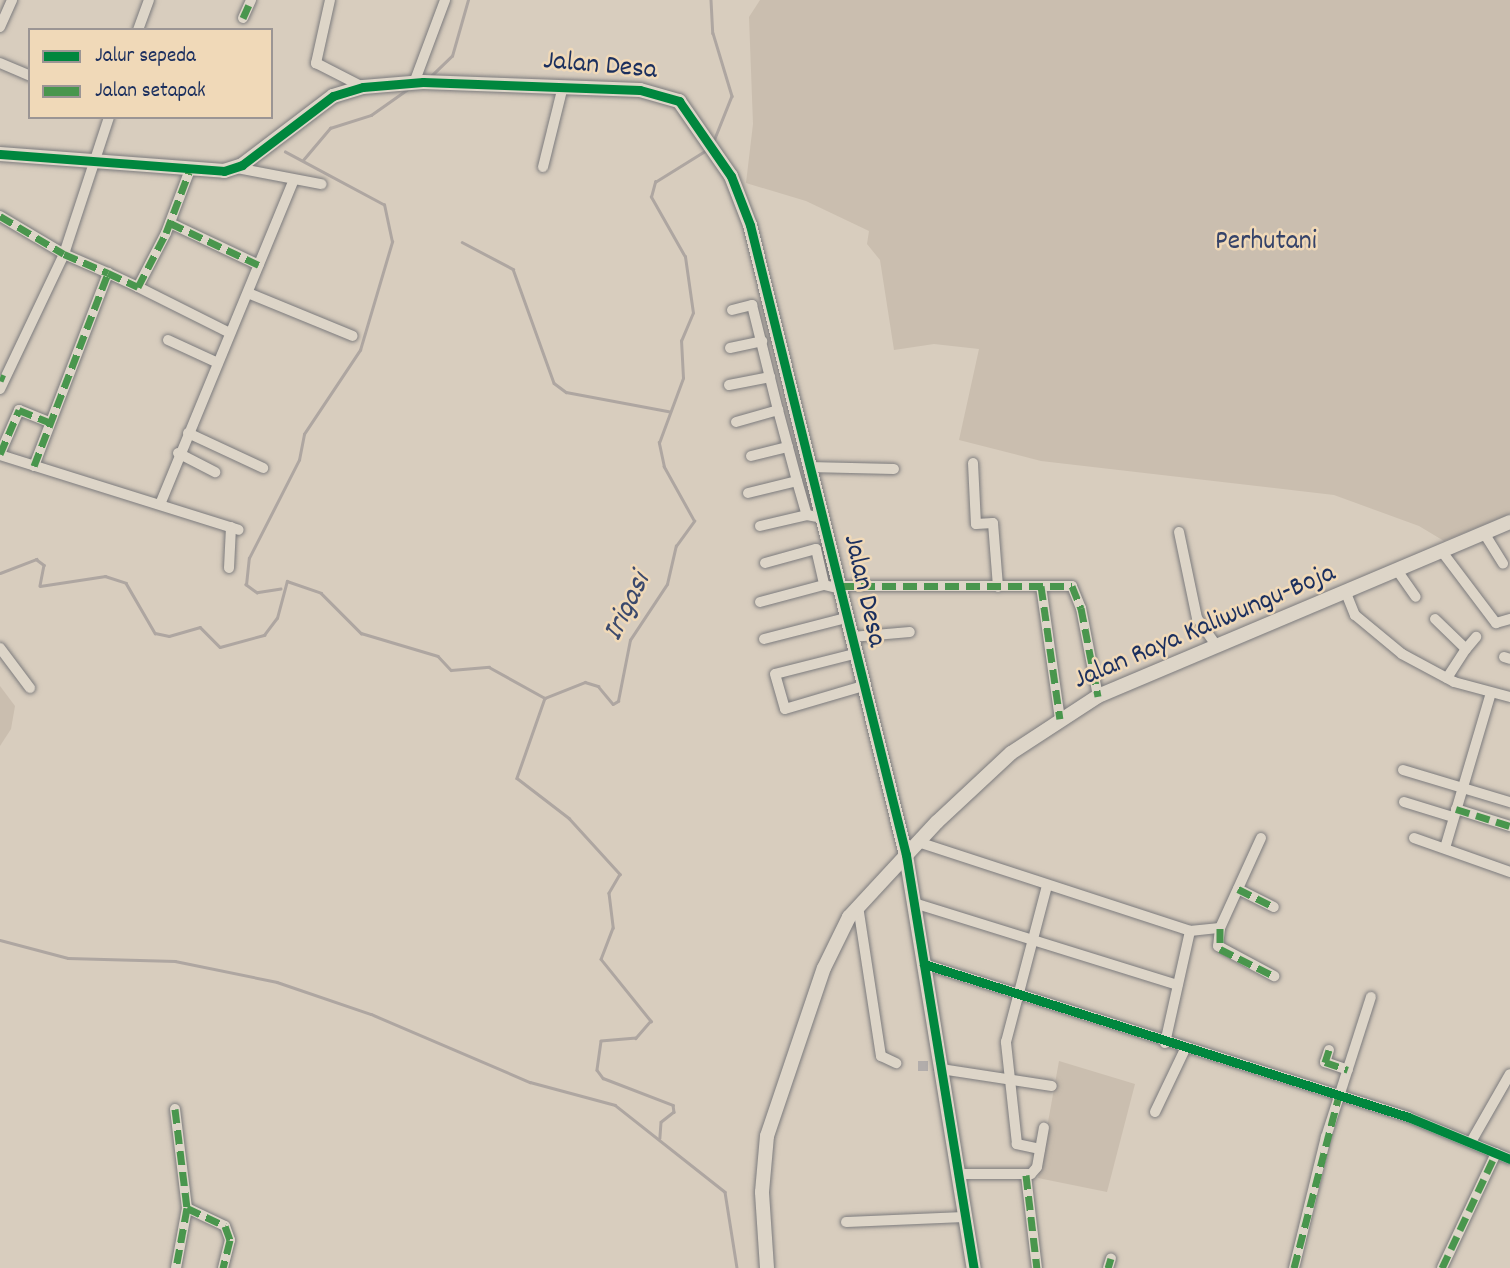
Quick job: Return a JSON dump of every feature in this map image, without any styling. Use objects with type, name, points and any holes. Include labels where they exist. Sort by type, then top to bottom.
[{"type":"street","points":[[0,27],[12,0]]},
{"type":"street","points":[[139,28],[149,0]]},
{"type":"street","points":[[243,18],[251,0]]},
{"type":"street","points":[[330,0],[316,63],[363,87]]},
{"type":"street","points":[[419,82],[445,0]]},
{"type":"street","points":[[0,64],[28,75]]},
{"type":"street","name":"Jalan Desa","points":[[236,168],[315,107],[363,87],[419,82],[562,86],[668,95],[679,101],[711,146],[740,194],[906,855],[974,1268]]},
{"type":"street","points":[[543,167],[562,86]]},
{"type":"street","points":[[2,381],[64,254],[108,119]]},
{"type":"street","points":[[0,154],[189,172],[236,168],[293,181],[321,184]]},
{"type":"street","points":[[138,287],[170,223],[189,172]]},
{"type":"street","points":[[160,502],[178,453],[248,293],[293,181]]},
{"type":"street","points":[[0,216],[64,254],[138,287],[230,334]]},
{"type":"street","points":[[170,223],[259,265]]},
{"type":"street","points":[[34,466],[108,273]]},
{"type":"street","points":[[248,293],[353,336]]},
{"type":"street","points":[[732,310],[752,305],[766,296]]},
{"type":"street","points":[[752,305],[807,515]]},
{"type":"street","points":[[168,340],[218,363]]},
{"type":"street","points":[[730,348],[762,341]]},
{"type":"street","points":[[730,385],[770,377]]},
{"type":"street","points":[[49,422],[19,410],[0,454],[160,502],[235,529],[229,568]]},
{"type":"street","points":[[736,422],[778,410]]},
{"type":"street","points":[[187,433],[263,468]]},
{"type":"street","points":[[751,456],[788,447]]},
{"type":"street","points":[[178,453],[215,472]]},
{"type":"street","points":[[973,463],[976,524],[992,523],[998,587]]},
{"type":"street","points":[[808,467],[894,469]]},
{"type":"street","points":[[748,493],[797,481]]},
{"type":"street","points":[[760,526],[807,515],[822,518]]},
{"type":"street","name":"Jalan Raya Kaliwungu-Boja","points":[[767,1268],[762,1192],[767,1136],[824,968],[858,906],[918,842],[985,775],[1060,719],[1098,696],[1399,573],[1510,523]]},
{"type":"street","points":[[1179,532],[1197,618],[1217,647]]},
{"type":"street","points":[[1484,533],[1503,564]]},
{"type":"street","points":[[765,563],[816,549],[824,585]]},
{"type":"street","points":[[1443,553],[1496,623],[1510,619]]},
{"type":"street","points":[[1399,573],[1416,597]]},
{"type":"street","points":[[760,603],[824,585],[840,588]]},
{"type":"street","points":[[1041,586],[1060,719]]},
{"type":"street","name":"Jalan Desa","points":[[840,588],[1041,586],[1076,590],[1098,696]]},
{"type":"street","points":[[1346,593],[1351,611],[1390,645],[1447,678],[1510,697]]},
{"type":"street","points":[[764,639],[846,618]]},
{"type":"street","points":[[1435,619],[1466,649]]},
{"type":"street","points":[[852,637],[910,632]]},
{"type":"street","points":[[1447,678],[1476,637]]},
{"type":"street","points":[[0,648],[30,688]]},
{"type":"street","points":[[854,653],[775,674],[778,686],[785,709],[863,686]]},
{"type":"street","points":[[1445,848],[1491,693]]},
{"type":"street","points":[[1403,770],[1510,802]]},
{"type":"street","points":[[1404,802],[1510,827]]},
{"type":"street","points":[[1261,838],[1220,928],[1220,949],[1274,976]]},
{"type":"street","points":[[1414,838],[1510,872]]},
{"type":"street","points":[[918,842],[1191,931],[1220,928]]},
{"type":"street","points":[[1040,1149],[1018,1147],[1007,1079],[1006,1042],[1047,886]]},
{"type":"street","points":[[1238,889],[1274,907]]},
{"type":"street","points":[[914,903],[1178,985]]},
{"type":"street","points":[[858,906],[881,1056],[896,1063]]},
{"type":"street","points":[[1165,1043],[1191,931]]},
{"type":"street","points":[[924,964],[1017,997],[1339,1095],[1471,1142],[1510,1159]]},
{"type":"street","points":[[1294,1268],[1339,1095],[1371,997]]},
{"type":"street","points":[[1155,1112],[1185,1049]]},
{"type":"street","points":[[1329,1050],[1325,1062],[1348,1070]]},
{"type":"street","points":[[941,1069],[1052,1086]]},
{"type":"street","points":[[1471,1142],[1510,1074]]},
{"type":"street","points":[[175,1109],[187,1208],[176,1268]]},
{"type":"street","points":[[958,1174],[1026,1175],[1037,1167],[1044,1128]]},
{"type":"street","points":[[1441,1268],[1496,1153]]},
{"type":"street","points":[[1026,1175],[1037,1268]]},
{"type":"street","points":[[187,1208],[225,1226],[230,1240],[223,1268]]},
{"type":"street","points":[[846,1222],[965,1217]]},
{"type":"green space","name":"Perhutani","points":[[760,0],[1510,0],[1510,514],[1444,541],[1419,526],[1334,495],[1041,461],[959,440],[979,349],[934,344],[894,350],[880,260],[867,244],[869,231],[806,201],[746,183],[753,124],[749,17]]},
{"type":"green space","points":[[0,686],[15,706],[11,729],[0,746]]},
{"type":"green space","points":[[1059,1061],[1135,1084],[1107,1192],[1038,1178]]},
{"type":"waterway","name":"Irigasi","points":[[431,76],[452,56],[468,0]]},
{"type":"waterway","name":"Irigasi","points":[[711,0],[713,33],[732,96],[714,141]]},
{"type":"waterway","name":"Irigasi","points":[[303,160],[330,128],[371,115],[408,89]]},
{"type":"waterway","name":"Irigasi","points":[[0,573],[36,559],[44,565],[40,586],[105,576],[126,583],[155,633],[169,636],[200,627],[220,647],[264,635],[277,618],[287,581],[321,593],[361,633],[438,656],[451,670],[489,667],[545,698],[585,682],[598,686],[613,704],[618,701],[630,640],[667,584],[676,546],[694,521],[664,467],[659,443],[683,378],[681,341],[693,313],[685,257],[651,197],[655,182],[708,149]]},
{"type":"waterway","name":"Irigasi","points":[[281,589],[257,593],[246,585],[249,558],[299,460],[304,434],[360,350],[392,242],[384,205],[285,152]]},
{"type":"waterway","name":"Irigasi","points":[[462,242],[513,269],[554,383],[566,392],[668,411]]},
{"type":"waterway","points":[[545,698],[517,778],[569,818],[620,874],[609,893],[613,928],[601,959],[651,1021],[636,1038],[601,1041],[597,1070],[603,1078],[673,1105],[674,1112],[661,1122],[660,1138]]},
{"type":"waterway","points":[[0,940],[68,958],[175,961],[277,982],[371,1014],[530,1082],[615,1105],[725,1192],[737,1268]]},
{"type":"tunnel","points":[[918,1066],[941,1066]]},
{"type":"marked path","points":[[243,18],[251,0]]},
{"type":"marked path","points":[[34,466],[108,273],[138,287],[166,233],[189,172]]},
{"type":"marked path","points":[[0,216],[64,254],[108,273]]},
{"type":"marked path","points":[[170,223],[259,265]]},
{"type":"marked path","points":[[0,377],[5,379]]},
{"type":"marked path","points":[[0,454],[19,410],[49,422]]},
{"type":"marked path","points":[[840,586],[1072,586],[1081,608],[1098,696]]},
{"type":"marked path","points":[[1041,586],[1060,719]]},
{"type":"marked path","points":[[1456,809],[1510,826]]},
{"type":"marked path","points":[[1238,889],[1274,907]]},
{"type":"marked path","points":[[1220,928],[1220,949],[1274,976]]},
{"type":"marked path","points":[[1329,1050],[1325,1062],[1348,1070]]},
{"type":"marked path","points":[[1294,1268],[1339,1095]]},
{"type":"marked path","points":[[175,1109],[187,1208],[176,1268]]},
{"type":"marked path","points":[[1442,1268],[1496,1153]]},
{"type":"marked path","points":[[1026,1175],[1037,1268]]},
{"type":"marked path","points":[[187,1208],[225,1226],[230,1240],[223,1268]]},
{"type":"marked path","points":[[1108,1268],[1111,1258]]},
{"type":"cycle path","points":[[0,154],[224,171],[242,165],[333,96],[363,87],[423,82],[640,90],[679,101],[731,176],[750,225],[906,855],[974,1268]]},
{"type":"cycle path","points":[[924,964],[1408,1117],[1510,1159]]}]
